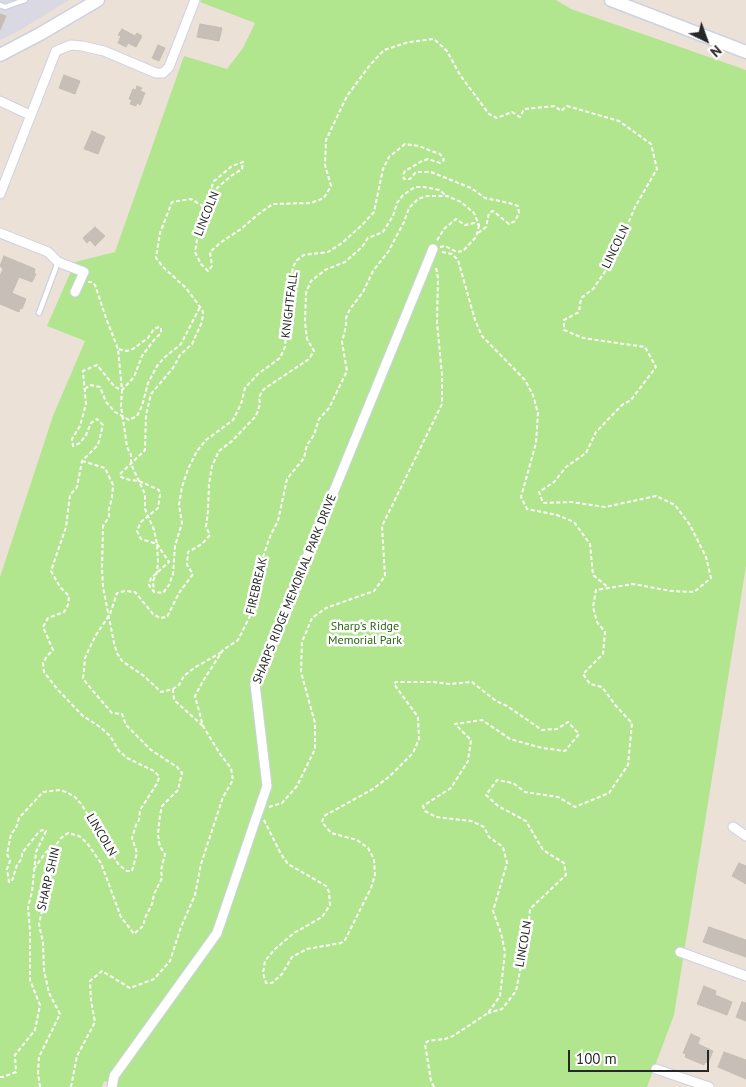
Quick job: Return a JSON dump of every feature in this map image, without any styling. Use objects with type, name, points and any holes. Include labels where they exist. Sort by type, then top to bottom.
[{"type":"main road","points":[[0,55],[98,0]]},
{"type":"main road","points":[[611,0],[746,52]]},
{"type":"street","points":[[0,194],[56,51],[71,45],[82,46],[104,51],[156,74],[163,73],[169,67],[195,0]]},
{"type":"street","points":[[0,101],[30,115]]},
{"type":"street","points":[[0,233],[48,252],[58,262],[84,272],[75,292]]},
{"type":"street","name":"SHARPS RIDGE MEMORIAL PARK DRIVE","points":[[112,1087],[114,1076],[217,933],[267,786],[255,684],[433,249]]},
{"type":"street","points":[[734,827],[746,836]]},
{"type":"street","points":[[680,952],[746,976]]},
{"type":"street","points":[[656,1069],[709,1087]]},
{"type":"lane","points":[[0,5],[5,7],[19,4],[25,0]]},
{"type":"lane","points":[[39,313],[58,262]]},
{"type":"path","name":"LINCOLN","points":[[200,307],[186,288],[156,258],[160,233],[172,202],[191,199],[204,207],[209,201],[214,182],[232,166],[243,162],[242,168],[217,188],[210,214],[198,234],[195,252],[201,264],[208,270],[212,266],[210,252],[273,204],[311,203],[324,198],[331,186],[325,165],[326,140],[347,96],[370,65],[384,50],[409,42],[434,39],[447,52],[460,75],[490,114],[496,118],[512,112],[520,117],[524,109],[555,106],[561,112],[567,106],[620,121],[651,144],[657,169],[635,207],[612,260],[593,289],[581,298],[578,312],[564,320],[564,330],[583,338],[645,347],[656,367],[631,400],[622,405],[596,432],[586,453],[566,467],[554,482],[539,492],[543,503],[571,502],[605,507],[656,496],[675,505],[690,525],[706,557],[712,578],[694,592],[671,591],[633,584],[596,590],[593,607],[597,622],[606,632],[603,654],[583,674],[590,684],[602,687],[632,723],[628,765],[609,793],[575,807],[558,797],[525,792],[513,783],[497,780],[486,795],[498,806],[526,821],[543,850],[564,863],[566,875],[530,909],[528,931],[516,991],[502,1009],[488,1013]]},
{"type":"path","name":"KNIGHTFALL","points":[[157,544],[169,562],[151,578],[149,586],[154,592],[163,593],[169,585],[173,574],[174,546],[182,523],[179,505],[182,487],[197,451],[206,440],[233,420],[241,404],[245,388],[258,374],[280,358],[285,347],[289,292],[293,267],[297,260],[304,255],[328,252],[342,243],[368,219],[374,212],[381,177],[389,157],[405,144],[418,146],[444,158],[443,162],[428,158],[405,171],[403,174],[404,179],[410,179],[416,172],[431,172],[471,188],[485,198],[518,206],[519,213],[515,221],[509,224],[493,211],[489,213],[486,227],[478,233]]},
{"type":"path","name":"SHARP SHIN","points":[[40,1087],[38,1073],[39,1057],[60,1014],[49,993],[44,970],[43,943],[39,924],[56,845],[68,833],[79,836],[87,843],[101,863],[121,916],[134,934],[143,926],[154,894],[162,878],[161,870],[165,854],[160,846],[158,834],[162,806],[178,790],[182,773],[177,766],[151,750],[126,725],[122,714],[112,713],[86,684],[83,678],[85,658],[96,635],[110,614],[117,593],[125,591],[135,592],[153,614],[160,618],[167,617],[179,592],[193,574],[187,566],[188,552],[202,544],[210,535],[206,527],[209,484],[212,466],[219,451],[256,416],[260,404],[259,397],[264,388],[309,359],[314,352],[307,339],[305,322],[306,293],[311,281],[325,270],[350,258],[362,247],[368,238],[383,232],[393,216],[402,195],[415,187],[424,187],[439,190],[447,196]]},
{"type":"path","name":"FIREBREAK","points":[[70,1087],[77,1056],[96,1022],[91,1000],[90,981],[102,971],[130,988],[154,979],[170,961],[181,927],[195,895],[201,864],[223,797],[233,780],[231,768],[203,726],[195,696],[223,650],[238,640],[254,608],[254,594],[259,582],[258,571],[271,534],[278,521],[287,479],[304,458],[307,445],[314,434],[319,419],[329,408],[347,371],[342,342],[346,318],[350,309],[363,292],[373,271],[388,252],[404,222],[409,208],[418,199],[428,196],[447,196]]},
{"type":"path","points":[[433,249],[445,246],[457,252],[463,251],[478,233],[478,220],[468,207],[447,196]]},
{"type":"path","points":[[434,1087],[431,1080],[426,1044],[428,1041],[453,1036],[488,1013],[500,996],[505,952],[493,911],[507,863],[503,847],[489,837],[484,827],[471,821],[436,817],[425,810],[423,806],[451,788],[468,762],[471,740],[455,724],[482,720],[510,739],[542,748],[565,751],[579,734],[568,722],[557,729],[542,730],[507,706],[496,701],[472,682],[449,684],[396,682],[394,684],[418,717],[418,739],[413,753],[379,784],[324,816],[322,822],[331,833],[357,840],[368,848],[374,858],[375,875],[371,888],[345,940],[341,943],[307,949],[292,957],[282,974],[272,984],[266,983],[263,973],[265,961],[275,949],[294,933],[322,917],[330,905],[330,892],[326,886],[288,864],[259,810],[282,804],[298,786],[315,749],[315,723],[301,672],[302,642],[312,618],[326,608],[374,591],[385,576],[382,526],[442,404],[442,375],[437,322],[438,278],[433,249],[444,228],[452,222],[456,220],[465,225],[474,223],[479,225]]},
{"type":"path","points":[[433,249],[452,254],[458,260],[475,320],[482,336],[525,380],[533,395],[538,413],[536,443],[522,497],[527,509],[556,515],[574,522],[590,544],[593,575],[609,588]]},
{"type":"path","points":[[75,292],[87,282],[95,284],[118,348],[122,390],[121,406],[127,447],[131,455],[131,464],[145,494],[145,509],[154,530],[157,544],[157,572]]},
{"type":"path","points":[[85,389],[90,385],[100,387],[106,402],[115,412],[129,420],[137,416],[148,384],[157,366],[181,344],[200,307]]},
{"type":"path","points":[[157,544],[141,539],[137,531],[141,522],[158,508],[159,490],[140,481],[130,480],[120,474],[145,450],[146,415],[151,394],[173,368],[180,355],[192,344],[202,322],[203,312],[200,307]]},
{"type":"path","points":[[118,348],[127,351],[133,349],[148,338],[154,329],[159,326],[161,328],[161,333],[142,356],[134,377],[122,390]]},
{"type":"path","points":[[122,390],[115,387],[97,365],[83,372],[86,404],[80,426],[72,438],[73,446],[80,443],[91,423],[97,420],[103,425],[98,445],[82,461],[105,468],[113,485],[109,517],[104,526],[102,569],[117,653],[122,661],[144,676],[161,692],[173,689],[179,685],[184,676],[194,668],[223,650]]},
{"type":"path","name":"LINCOLN","points":[[0,1077],[16,1072],[15,1054],[36,1030],[40,1005],[30,980],[28,906],[32,892],[36,852],[46,831],[38,832],[22,852],[22,858],[17,865],[12,882],[9,882],[7,869],[10,861],[7,854],[11,834],[16,828],[19,818],[43,792],[59,790],[75,797],[82,804],[119,865],[127,871],[132,871],[137,853],[132,838],[139,820],[140,810],[158,782],[159,776],[154,771],[127,758],[119,751],[110,736],[83,716],[44,672],[43,663],[53,650],[44,627],[48,618],[64,612],[68,605],[69,596],[60,587],[51,571],[66,527],[70,495],[77,487],[82,461]]},
{"type":"path","points":[[173,689],[174,700],[203,726]]},
{"type":"path","points":[[34,870],[46,852],[56,845]]},
{"type":"shaded area","points":[[0,0],[69,0],[17,32],[0,40]]},
{"type":"green space","name":"Sharp's Ridge Memorial Park","points":[[201,0],[556,0],[571,9],[746,70],[746,566],[674,1015],[647,1087],[117,1087],[104,1081],[102,1087],[0,1087],[0,577],[53,416],[85,341],[47,326],[75,262],[115,252],[184,56],[227,69],[243,48],[255,23],[200,2]]},
{"type":"building","points":[[0,14],[6,16],[0,30]]},
{"type":"building","points":[[200,24],[222,28],[219,41],[197,37]]},
{"type":"building","points":[[122,29],[135,36],[137,33],[142,36],[136,47],[128,43],[126,47],[118,43],[121,36],[118,35]]},
{"type":"building","points":[[158,45],[165,48],[159,61],[152,58]]},
{"type":"building","points":[[64,75],[80,81],[75,94],[59,88]]},
{"type":"building","points":[[137,86],[142,88],[140,91],[145,93],[140,105],[137,103],[136,106],[130,104],[132,100],[129,99],[133,89],[136,90]]},
{"type":"building","points":[[92,131],[105,137],[98,154],[84,149]]},
{"type":"building","points":[[95,227],[105,236],[95,246],[90,240],[87,243],[83,238]]},
{"type":"building","points":[[4,256],[35,269],[34,273],[36,274],[32,282],[19,277],[12,293],[26,299],[19,312],[0,304],[0,276],[3,269],[0,266]]},
{"type":"building","points":[[739,863],[746,866],[746,884],[732,876]]},
{"type":"building","points":[[709,927],[746,940],[746,957],[703,942]]},
{"type":"building","points":[[704,986],[716,991],[715,995],[732,1002],[727,1015],[697,1004]]},
{"type":"building","points":[[742,1002],[746,1003],[746,1021],[736,1017]]},
{"type":"building","points":[[691,1034],[700,1038],[698,1044],[713,1051],[708,1063],[705,1062],[704,1065],[685,1057],[686,1054],[683,1053]]},
{"type":"building","points":[[724,1052],[746,1060],[746,1079],[718,1067]]}]
